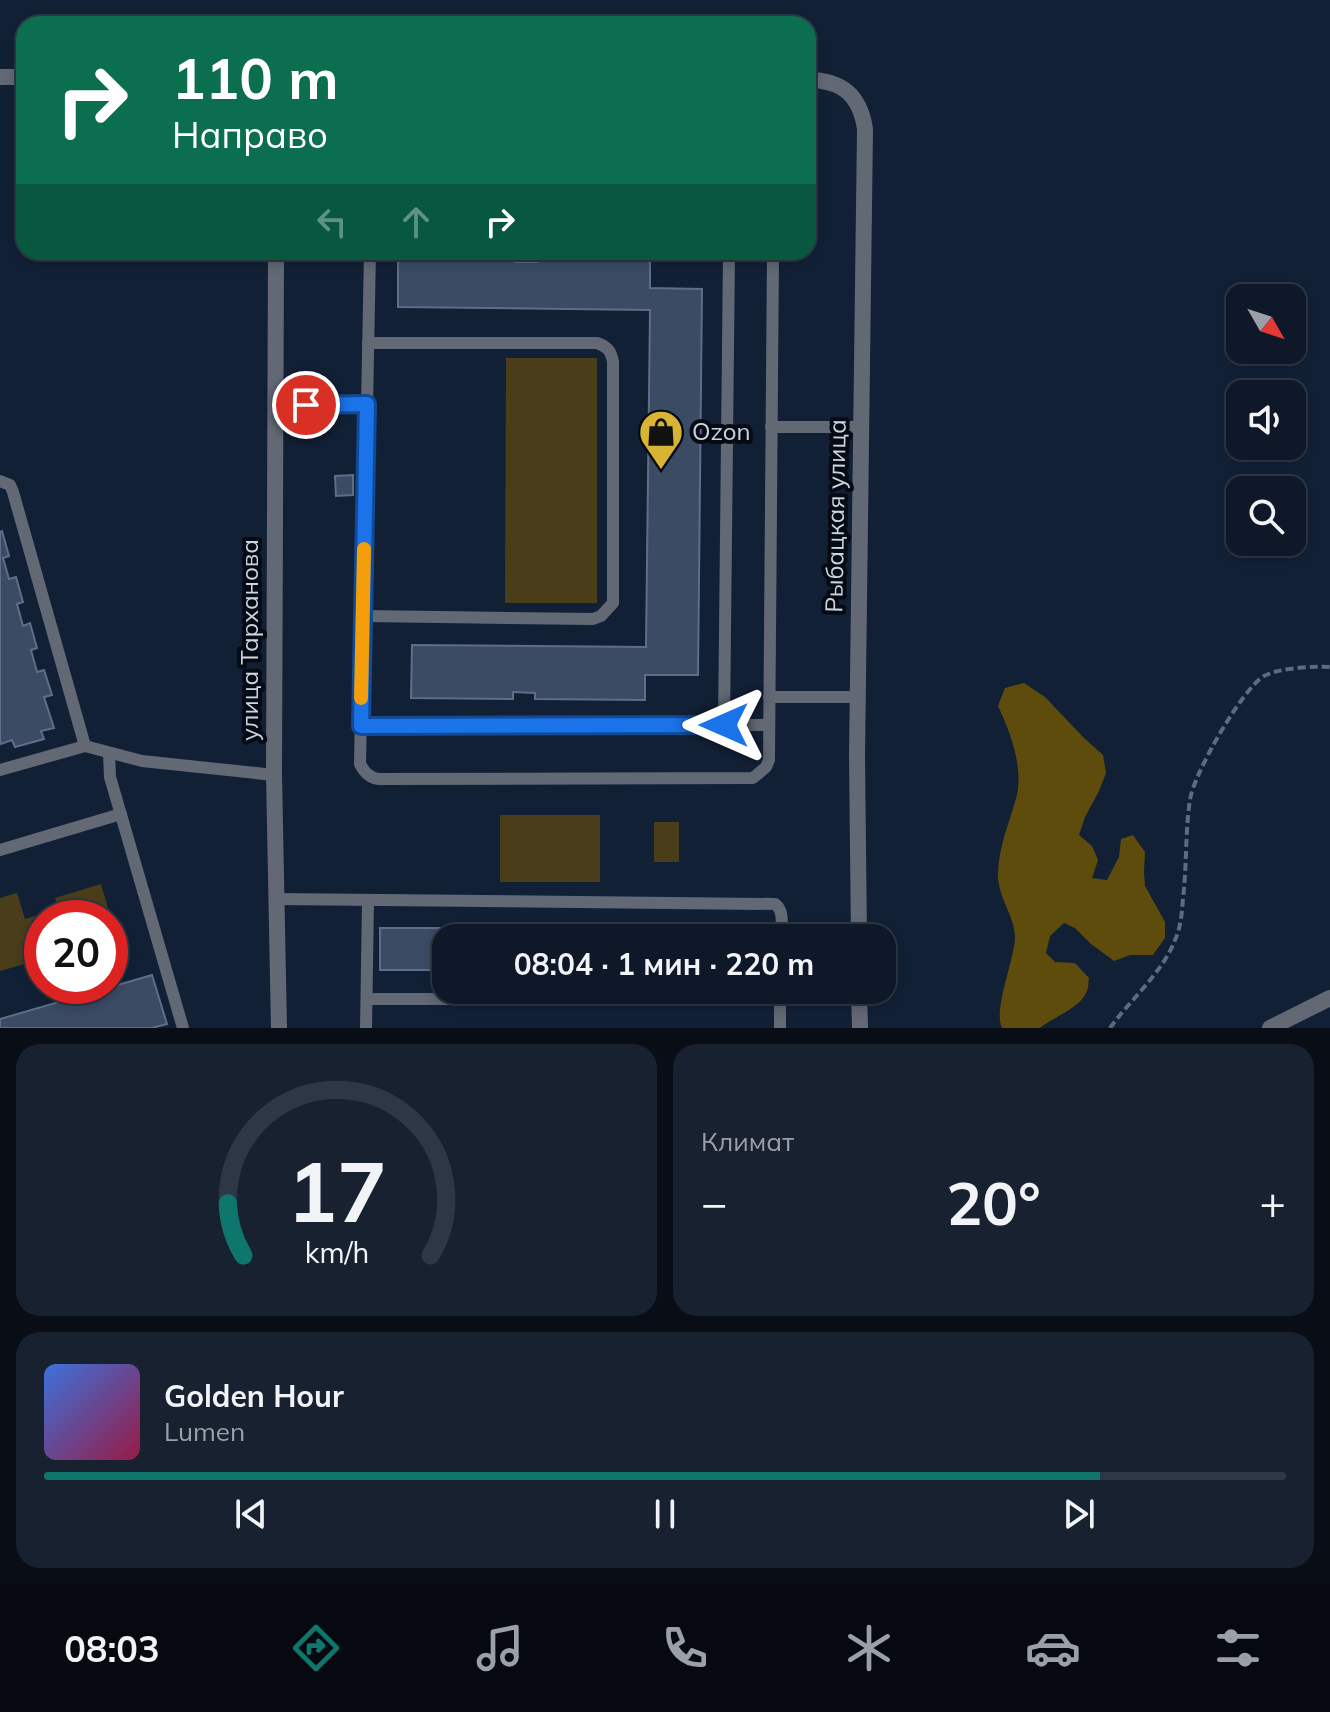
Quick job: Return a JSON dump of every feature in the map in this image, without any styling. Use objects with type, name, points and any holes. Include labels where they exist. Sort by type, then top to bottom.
[{"type":"street","name":"Рыбацкая улица","points":[[816,80],[835,83],[852,98],[863,118],[865,129],[858,697],[859,924]]},
{"type":"street","name":"улица Тарханова","points":[[276,260],[274,775],[279,1028]]},
{"type":"street","points":[[1270,1028],[1330,998]]},
{"type":"street","points":[[859,1004],[860,1028]]},
{"type":"lane","points":[[370,260],[360,764],[370,777],[378,779],[753,778],[766,767],[769,760],[773,260]]},
{"type":"lane","points":[[724,725],[729,260]]},
{"type":"lane","points":[[363,616],[593,619],[601,616],[613,603],[613,362],[606,346],[597,343],[368,343]]},
{"type":"lane","points":[[276,405],[367,404]]},
{"type":"lane","points":[[771,427],[861,427]]},
{"type":"lane","points":[[0,481],[10,485],[13,492],[85,746]]},
{"type":"lane","points":[[769,697],[858,697]]},
{"type":"lane","points":[[361,726],[769,725]]},
{"type":"lane","points":[[0,770],[85,746],[142,761],[274,775]]},
{"type":"lane","points":[[109,753],[110,777],[183,1028]]},
{"type":"lane","points":[[0,850],[121,814]]},
{"type":"lane","points":[[275,899],[775,904],[782,912],[782,924]]},
{"type":"lane","points":[[366,1028],[368,901]]},
{"type":"lane","points":[[367,999],[432,998]]},
{"type":"lane","points":[[780,1004],[780,1028]]},
{"type":"path","points":[[1110,1028],[1146,984],[1175,940],[1181,921],[1192,790],[1235,709],[1244,695],[1264,676],[1330,667]]},
{"type":"shaded area","points":[[506,358],[597,358],[597,603],[505,603]]},
{"type":"shaded area","points":[[1024,683],[1045,697],[1103,755],[1106,773],[1079,835],[1092,846],[1098,860],[1092,878],[1107,880],[1119,857],[1121,839],[1133,835],[1145,852],[1145,886],[1165,922],[1165,938],[1153,955],[1130,955],[1114,961],[1075,928],[1064,923],[1050,936],[1046,953],[1055,962],[1075,963],[1089,978],[1084,997],[1040,1028],[1002,1028],[1000,1010],[1015,930],[1000,890],[998,873],[1017,795],[1018,772],[1014,749],[998,706],[1005,688]]},
{"type":"shaded area","points":[[500,815],[600,815],[600,882],[500,882]]},
{"type":"shaded area","points":[[654,822],[679,822],[679,862],[654,862]]},
{"type":"shaded area","points":[[101,884],[106,900],[56,900]]},
{"type":"shaded area","points":[[17,893],[24,916],[24,964],[0,971],[0,898]]},
{"type":"building","points":[[398,260],[650,260],[650,288],[702,289],[698,675],[645,675],[645,700],[535,699],[535,693],[513,692],[513,699],[411,698],[412,645],[646,647],[650,310],[398,307]]},
{"type":"building","points":[[353,475],[353,495],[336,496],[335,476]]},
{"type":"building","points":[[2,531],[9,556],[3,558],[9,579],[16,577],[23,602],[17,604],[23,626],[30,623],[37,648],[31,650],[37,672],[44,670],[52,695],[44,697],[54,728],[41,731],[44,739],[15,747],[12,740],[1,744],[0,740]]},
{"type":"building","points":[[380,928],[432,928],[432,970],[380,970]]},
{"type":"building","points":[[152,975],[167,1024],[152,1028],[0,1028],[0,1019],[52,1004],[128,1004],[128,982]]},
{"type":"slow traffic","points":[[361,698],[364,549]]},
{"type":"place","name":"Ozon","points":[[661,471]]},
{"type":"route","points":[[306,405],[367,404],[361,726],[724,725]]}]
